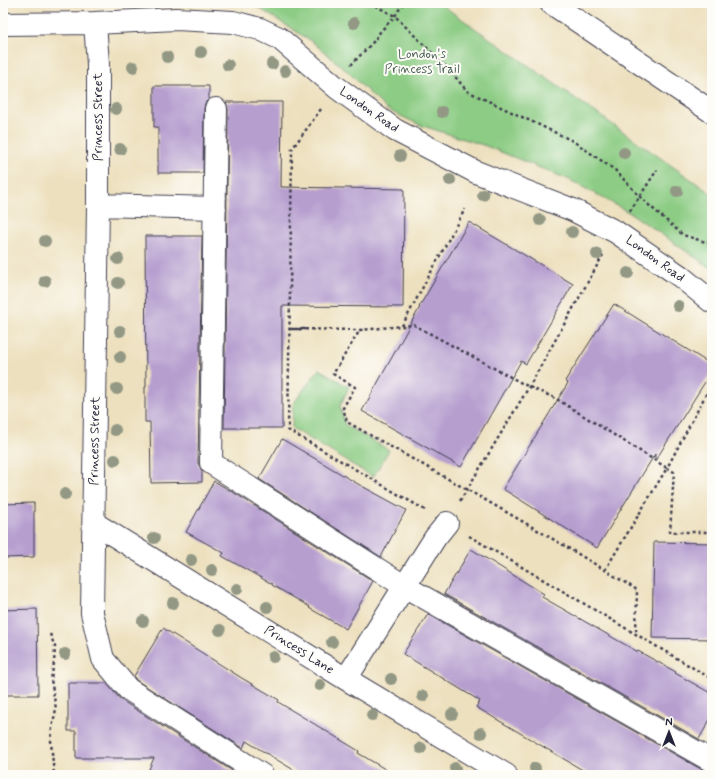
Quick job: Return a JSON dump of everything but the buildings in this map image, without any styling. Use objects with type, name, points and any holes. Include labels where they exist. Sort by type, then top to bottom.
[{"type":"street","points":[[551,3],[712,112]]},
{"type":"street","name":"London Road","points":[[3,24],[95,23],[176,19],[233,22],[260,29],[280,38],[336,87],[395,130],[476,172],[573,210],[616,232],[680,276],[712,302]]},
{"type":"street","name":"Princess Street","points":[[95,23],[98,64],[98,206],[92,613],[103,659],[128,689],[262,775]]},
{"type":"street","points":[[216,109],[211,463],[404,586],[712,760]]},
{"type":"street","points":[[98,206],[215,208]]},
{"type":"street","name":"Princess Lane","points":[[94,523],[346,679],[506,775]]},
{"type":"street","points":[[346,679],[435,538],[447,523]]},
{"type":"path","points":[[370,3],[395,16],[452,73],[467,91],[573,141],[615,170],[640,196],[683,235],[712,244]]},
{"type":"path","points":[[403,3],[395,16],[380,32],[369,47],[346,70],[336,87],[292,149],[288,430],[712,679]]},
{"type":"path","points":[[447,523],[529,387],[616,232],[657,170]]},
{"type":"path","points":[[402,326],[465,209]]},
{"type":"path","points":[[290,329],[360,330],[414,325],[529,387],[555,398],[674,472],[670,532],[712,532]]},
{"type":"path","points":[[290,329],[305,329]]},
{"type":"path","points":[[360,330],[333,374],[354,387],[343,408],[347,422],[467,490],[637,590],[636,634]]},
{"type":"path","points":[[605,570],[667,468],[712,383]]},
{"type":"path","points":[[50,634],[55,647],[51,679],[56,709],[52,728],[54,775]]},
{"type":"green space","name":"London's Princess Trail","points":[[251,3],[439,3],[712,194],[712,269],[632,214],[570,180],[486,146],[420,125],[386,109],[346,70],[311,41]]},
{"type":"green space","points":[[319,369],[349,387],[340,406],[345,425],[389,450],[373,477],[292,428],[293,404]]}]
